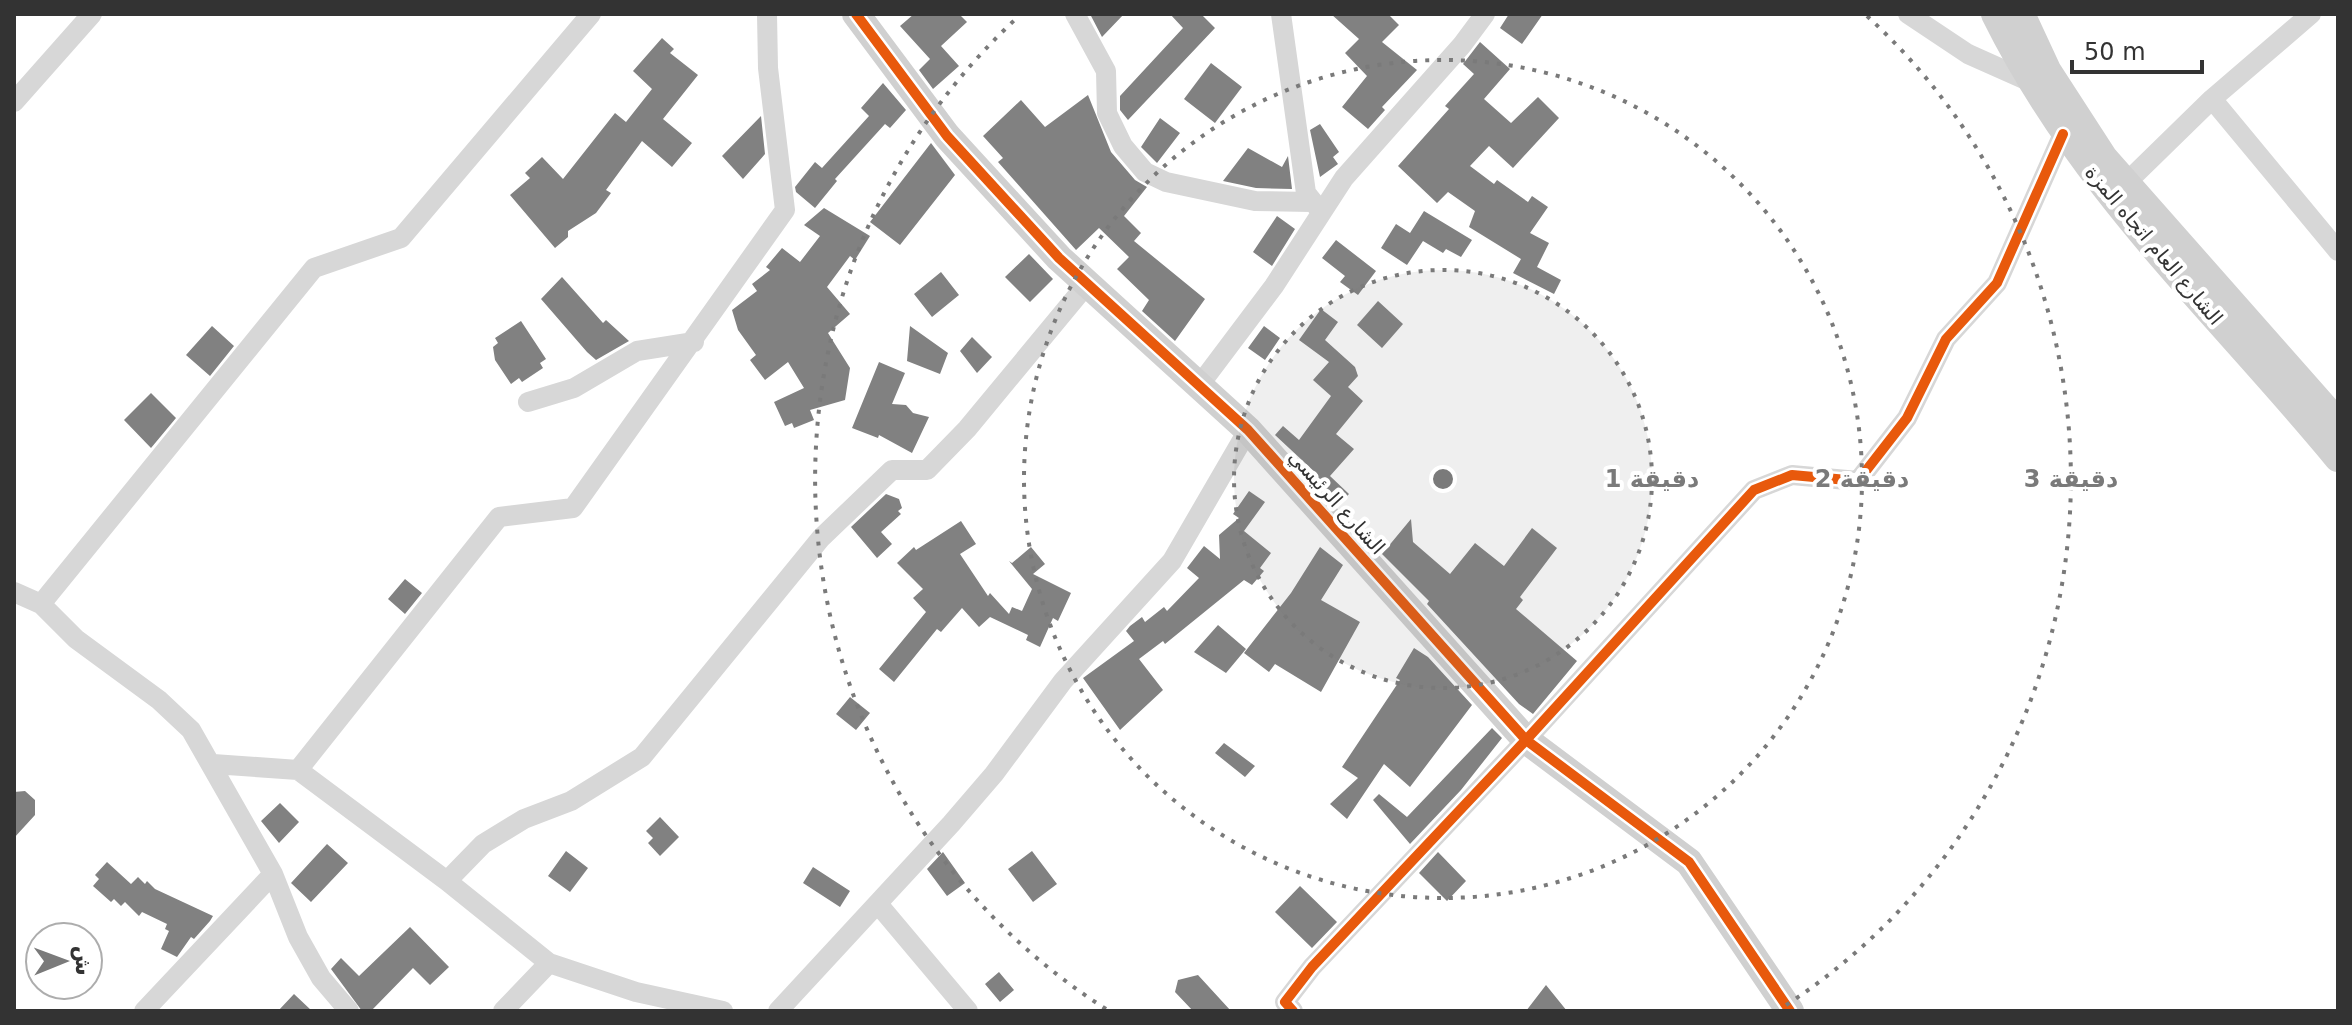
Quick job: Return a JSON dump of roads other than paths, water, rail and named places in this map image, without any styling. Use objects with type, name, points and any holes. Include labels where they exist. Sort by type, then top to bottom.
[{"type":"street","points":[[14,102],[92,14]]},
{"type":"street","points":[[41,604],[314,268],[401,238],[591,14]]},
{"type":"street","points":[[298,770],[499,517],[573,508],[785,210],[768,68],[767,14]]},
{"type":"street","name":"الشارع الرئيسي","points":[[856,14],[947,136],[1087,284],[1248,430],[1526,740],[1689,862],[1790,1011]]},
{"type":"street","points":[[1075,14],[1106,71],[1107,113],[1123,146],[1145,172],[1166,182],[1255,201],[1316,206]]},
{"type":"street","points":[[1281,14],[1306,193],[1316,206]]},
{"type":"street","points":[[1198,387],[1240,335],[1316,206],[1462,45],[1485,14]]},
{"type":"street","points":[[1908,14],[1968,54],[2039,76]]},
{"type":"street","name":"الشارع العام اتجاه المزة","points":[[1995,14],[2039,76],[2063,134],[2128,220],[2338,458]]},
{"type":"street","points":[[2021,14],[2039,76],[2104,158],[2338,423]]},
{"type":"street","points":[[2126,183],[2212,99],[2311,14]]},
{"type":"street","points":[[2212,99],[2338,251]]},
{"type":"street","points":[[1293,1011],[1285,1002],[1312,967],[1526,740],[1754,490],[1792,475],[1858,481],[1907,418],[1946,339],[1997,283],[2063,134]]},
{"type":"street","points":[[447,881],[483,844],[524,819],[571,801],[642,757],[821,538],[892,470],[927,470],[967,429],[1087,284]]},
{"type":"street","points":[[528,402],[574,388],[637,351],[694,342]]},
{"type":"street","points":[[778,1011],[994,774],[1063,681],[1172,561],[1248,430]]},
{"type":"street","points":[[14,592],[41,604],[76,639],[159,700],[191,730],[273,874],[314,964],[349,1011]]},
{"type":"street","points":[[213,764],[298,770],[447,881],[549,963],[682,1007],[723,1011]]},
{"type":"street","points":[[144,1011],[273,874]]},
{"type":"street","points":[[878,904],[968,1011]]},
{"type":"street","points":[[503,1011],[549,963]]}]
